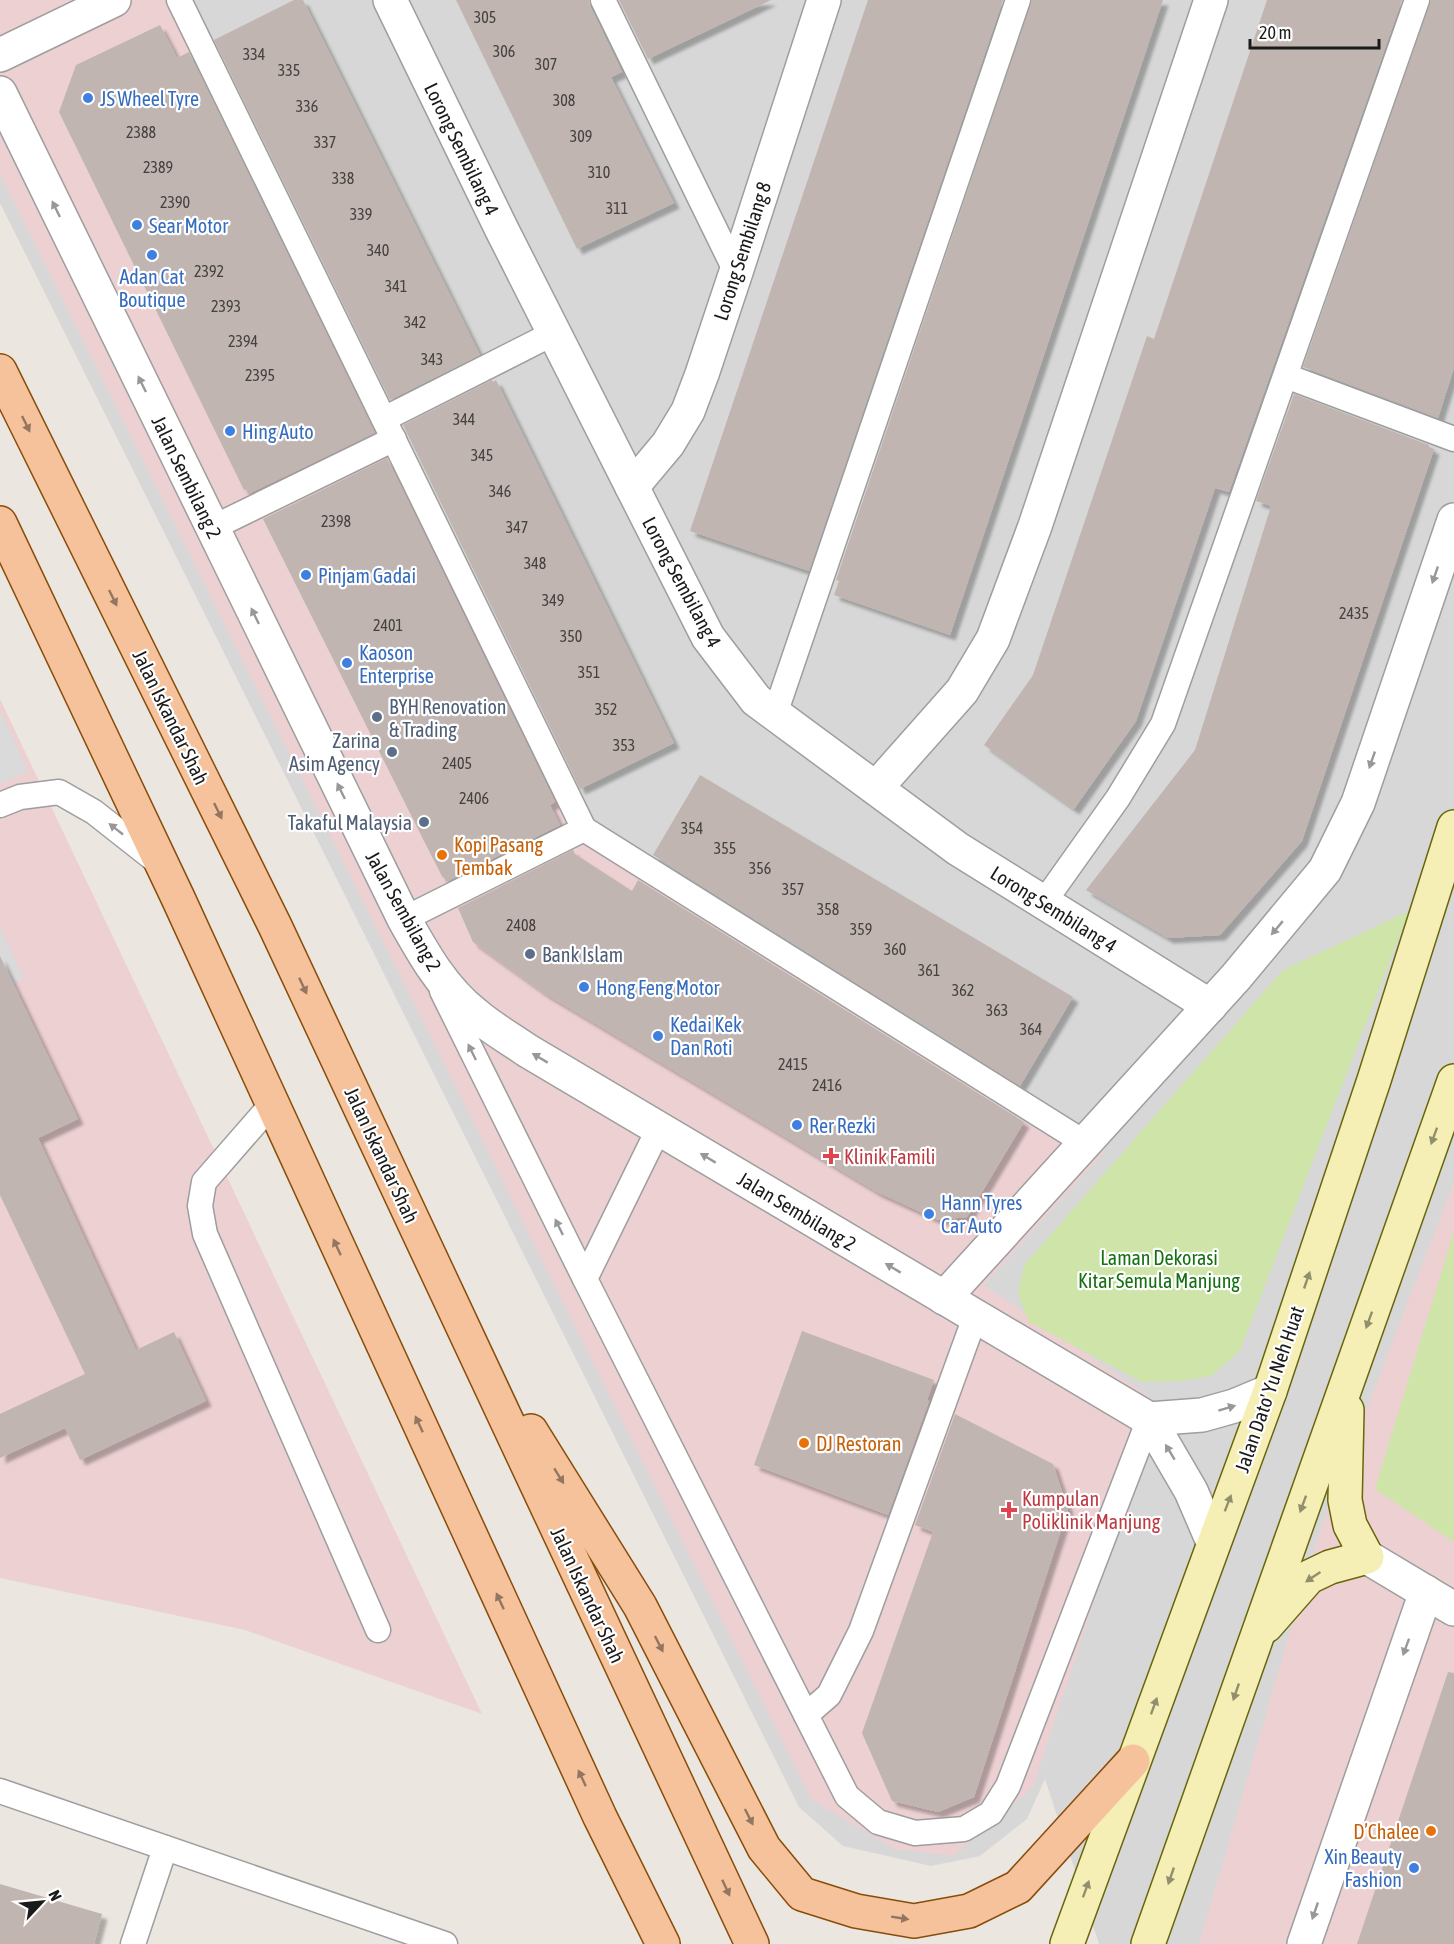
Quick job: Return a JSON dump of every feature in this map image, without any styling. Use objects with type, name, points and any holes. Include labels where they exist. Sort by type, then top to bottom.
[{"type":"main road","name":"Jalan Iskandar Shah","points":[[0,371],[275,926],[752,1944]]},
{"type":"main road","points":[[0,523],[162,866],[600,1817],[663,1944]]},
{"type":"main road","name":"Jalan Dato' Yu Neh Huat","points":[[1066,1944],[1270,1391],[1374,1080],[1454,827]]},
{"type":"main road","points":[[1148,1944],[1454,1081]]},
{"type":"main road","points":[[451,1302],[640,1606],[764,1848],[802,1894],[856,1911],[914,1920],[969,1911],[1018,1887],[1134,1761]]},
{"type":"main road","points":[[1256,1637],[1309,1577],[1330,1567],[1367,1557],[1350,1525],[1345,1500],[1348,1378]]},
{"type":"main road","points":[[600,1817],[644,1944]]},
{"type":"street","points":[[0,55],[114,0]]},
{"type":"street","name":"Lorong Sembilang 4","points":[[390,0],[492,209],[708,637],[756,700],[958,849],[1210,1006]]},
{"type":"street","name":"Lorong Sembilang 8","points":[[632,488],[668,444],[688,411],[736,272],[824,0]]},
{"type":"street","points":[[876,788],[962,691],[993,639],[1042,504],[1212,0]]},
{"type":"street","name":"Jalan Sembilang 2","points":[[0,93],[404,919],[424,957],[455,997],[475,1015],[528,1051],[1149,1419],[1191,1491],[1214,1542]]},
{"type":"street","points":[[944,1298],[1236,977],[1325,870],[1358,803],[1454,520]]},
{"type":"street","points":[[1149,1419],[1202,1415],[1234,1406],[1270,1391]]},
{"type":"street","points":[[1367,1557],[1454,1610]]},
{"type":"street","points":[[1304,1944],[1426,1592]]},
{"type":"lane","points":[[179,0],[584,829],[1085,1143]]},
{"type":"lane","points":[[603,0],[736,272]]},
{"type":"lane","points":[[775,714],[1018,0]]},
{"type":"lane","points":[[1044,902],[1118,798],[1163,724],[1418,0]]},
{"type":"lane","points":[[212,528],[555,333]]},
{"type":"lane","points":[[1286,376],[1454,439]]},
{"type":"lane","points":[[0,805],[20,797],[59,792],[94,812],[162,866]]},
{"type":"lane","points":[[404,919],[584,829]]},
{"type":"lane","points":[[424,957],[847,1796],[878,1822],[915,1833],[964,1829],[991,1813],[1008,1786],[1149,1419]]},
{"type":"lane","points":[[272,1104],[204,1182],[200,1206],[201,1215],[205,1234],[378,1630]]},
{"type":"lane","points":[[585,1279],[659,1128]]},
{"type":"lane","points":[[806,1715],[829,1695],[861,1631],[975,1317]]},
{"type":"lane","points":[[0,1791],[446,1944]]},
{"type":"lane","points":[[133,1944],[165,1848]]},
{"type":"shaded area","points":[[0,0],[1454,0],[1454,1944],[1099,1944],[1045,1779],[1027,1819],[980,1856],[931,1866],[843,1846],[799,1807],[0,203]]},
{"type":"shaded area","points":[[0,0],[178,0],[584,837],[1106,1150],[984,1285],[1159,1403],[1033,1787],[953,1856],[895,1849],[811,1799],[0,174]]},
{"type":"shaded area","points":[[0,699],[482,1714],[245,1630],[0,1578]]},
{"type":"shaded area","points":[[0,711],[28,771],[0,784]]},
{"type":"shaded area","points":[[0,927],[24,978],[0,989]]},
{"type":"shaded area","points":[[1454,1182],[1454,1944],[1199,1944],[1318,1536]]},
{"type":"green space","name":"Laman Dekorasi Kitar Semula Manjung","points":[[1409,911],[1240,1351],[1211,1376],[1182,1381],[1142,1382],[1029,1322],[1018,1294],[1024,1265],[1283,970]]},
{"type":"green space","points":[[1454,1231],[1454,1542],[1375,1489]]},
{"type":"building","points":[[294,0],[303,0],[480,355],[390,400],[214,40]]},
{"type":"building","points":[[456,0],[589,0],[622,72],[611,77],[674,203],[577,249]]},
{"type":"building","points":[[619,0],[771,0],[648,59]]},
{"type":"building","points":[[868,0],[1003,0],[809,571],[690,531]]},
{"type":"building","points":[[1032,0],[1163,0],[950,635],[834,595],[839,581],[836,580]]},
{"type":"building","points":[[1267,0],[1402,0],[1229,492],[1215,488],[1136,721],[1074,809],[984,745],[1033,675],[1147,336],[1154,339]]},
{"type":"building","points":[[1431,0],[1454,0],[1454,368],[1438,418],[1303,367]]},
{"type":"building","points":[[160,25],[177,58],[189,52],[375,433],[250,493],[248,489],[244,490],[59,112],[76,65]]},
{"type":"building","points":[[492,380],[493,382],[496,380],[674,743],[580,789],[403,425]]},
{"type":"building","points":[[1294,394],[1429,445],[1434,449],[1302,841],[1220,935],[1168,938],[1086,890],[1195,750],[1271,506],[1256,501]]},
{"type":"building","points":[[387,458],[555,802],[550,805],[560,825],[446,882],[263,519]]},
{"type":"building","points":[[700,775],[1073,997],[1020,1086],[653,855]]},
{"type":"building","points":[[573,850],[575,854],[632,891],[638,880],[1024,1122],[967,1217],[938,1220],[877,1192],[544,993],[473,942],[458,908]]},
{"type":"building","points":[[0,956],[78,1119],[38,1138],[136,1350],[174,1332],[206,1401],[80,1460],[65,1428],[0,1458],[0,1414],[85,1374],[0,1195]]},
{"type":"building","points":[[802,1331],[934,1380],[927,1400],[929,1401],[888,1515],[754,1465]]},
{"type":"building","points":[[955,1414],[1053,1464],[1068,1509],[974,1797],[938,1812],[892,1801],[862,1733],[933,1532],[915,1525]]},
{"type":"building","points":[[1448,1672],[1454,1673],[1454,1944],[1357,1944]]},
{"type":"building","points":[[0,1884],[102,1914],[94,1944],[0,1944]]},
{"type":"place","name":"JS Wheel Tyre","points":[[88,98]]},
{"type":"place","name":"Sear Motor","points":[[137,225]]},
{"type":"place","name":"Adan Cat Boutique","points":[[152,255]]},
{"type":"place","name":"Hing Auto","points":[[230,431]]},
{"type":"place","name":"Pinjam Gadai","points":[[306,575]]},
{"type":"place","name":"Kaoson Enterprise","points":[[347,663]]},
{"type":"place","name":"BYH Renovation & Trading","points":[[377,717]]},
{"type":"place","name":"Zarina Asim Agency","points":[[392,752]]},
{"type":"place","name":"Takaful Malaysia","points":[[424,822]]},
{"type":"place","name":"Kopi Pasang Tembak","points":[[442,855]]},
{"type":"place","name":"Bank Islam","points":[[530,954]]},
{"type":"place","name":"Hong Feng Motor","points":[[584,987]]},
{"type":"place","name":"Kedai Kek Dan Roti","points":[[658,1036]]},
{"type":"place","name":"Rer Rezki","points":[[797,1125]]},
{"type":"place","name":"Klinik Famili","points":[[831,1156]]},
{"type":"place","name":"Hann Tyres Car Auto","points":[[929,1214]]},
{"type":"place","name":"DJ Restoran","points":[[804,1443]]},
{"type":"place","name":"Kumpulan Poliklinik Manjung","points":[[1009,1510]]},
{"type":"place","name":"D’Chalee","points":[[1431,1831]]},
{"type":"place","name":"Xin Beauty Fashion","points":[[1414,1868]]}]
